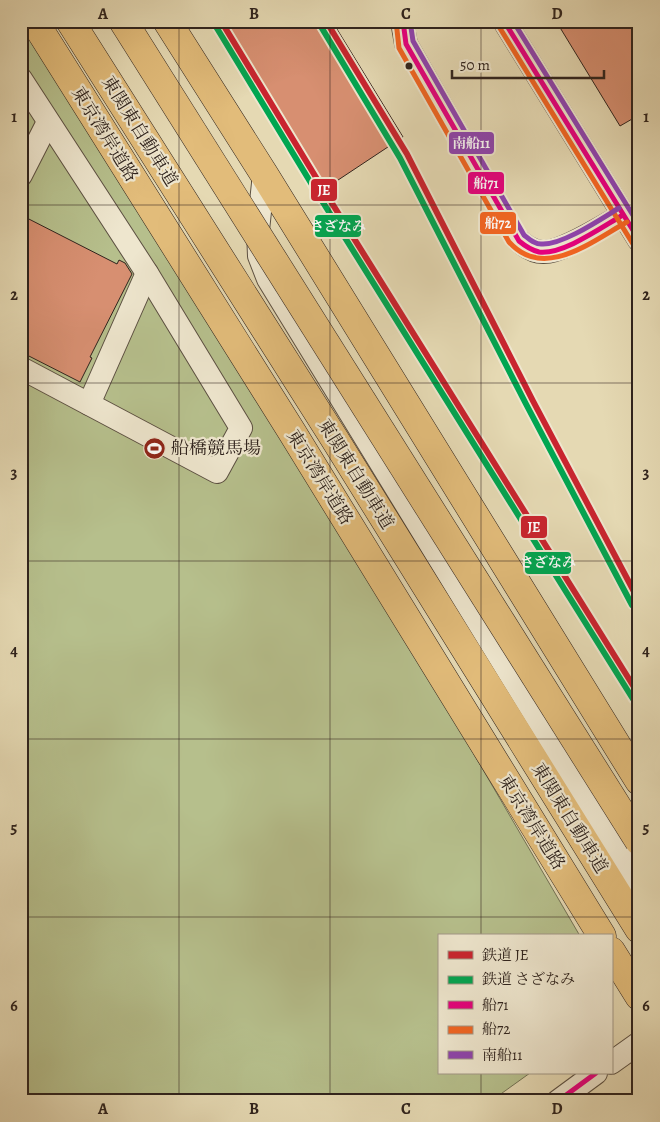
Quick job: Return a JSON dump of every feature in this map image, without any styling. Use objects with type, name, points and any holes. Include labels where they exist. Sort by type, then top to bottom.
[{"type":"highway","name":"東京湾岸道路","points":[[34,21],[292,432],[601,934]]},
{"type":"highway","name":"東関東自動車道","points":[[70,21],[339,446],[639,928]]},
{"type":"highway","points":[[123,21],[639,841]]},
{"type":"highway","points":[[167,21],[264,174],[639,781]]},
{"type":"highway","points":[[612,953],[639,996]]},
{"type":"street","points":[[404,21],[403,28],[406,44],[516,238],[527,247],[542,253],[556,251],[623,215]]},
{"type":"street","points":[[504,21],[639,240]]},
{"type":"street","points":[[21,79],[147,272],[241,428],[217,472],[21,368]]},
{"type":"street","points":[[21,175],[48,122]]},
{"type":"street","points":[[264,174],[258,230],[259,256],[268,280],[639,885]]},
{"type":"street","points":[[89,404],[147,272]]},
{"type":"street","points":[[612,1062],[639,1043]]},
{"type":"street","points":[[558,1101],[595,1074]]},
{"type":"green space","name":"船橋競馬場","points":[[21,22],[412,648],[579,934],[438,934],[438,1074],[529,1074],[491,1101],[21,1101]]},
{"type":"building","points":[[209,21],[332,21],[403,137],[317,194]]},
{"type":"building","points":[[556,21],[630,21],[639,36],[639,115],[620,126]]},
{"type":"building","points":[[21,215],[117,264],[119,260],[125,263],[132,274],[90,357],[92,358],[80,382],[21,352]]},
{"type":"rail line","name":"JE","points":[[221,21],[320,184],[639,695]]},
{"type":"rail line","name":"JE","points":[[326,21],[407,154],[533,401],[639,601]]},
{"type":"rail line","name":"さざなみ","points":[[215,25],[314,188],[633,699]]},
{"type":"rail line","name":"さざなみ","points":[[320,25],[400,158],[632,605]]},
{"type":"transit line","name":"船72","points":[[396,21],[399,48],[509,242],[523,253],[537,258],[552,258],[584,247],[627,222]]},
{"type":"transit line","name":"船71","points":[[403,21],[406,44],[519,241],[533,250],[549,252],[571,245],[623,215]]},
{"type":"transit line","name":"南船11","points":[[410,21],[413,41],[524,235],[538,244],[559,241],[581,231],[619,208]]},
{"type":"transit line","name":"船71","points":[[504,21],[639,240]]},
{"type":"transit line","name":"南船11","points":[[513,21],[639,225]]},
{"type":"transit line","name":"船72","points":[[498,25],[633,244]]},
{"type":"transit line","name":"船71","points":[[558,1101],[595,1074]]},
{"type":"place","name":"船橋競馬場","points":[[155,448]]}]
